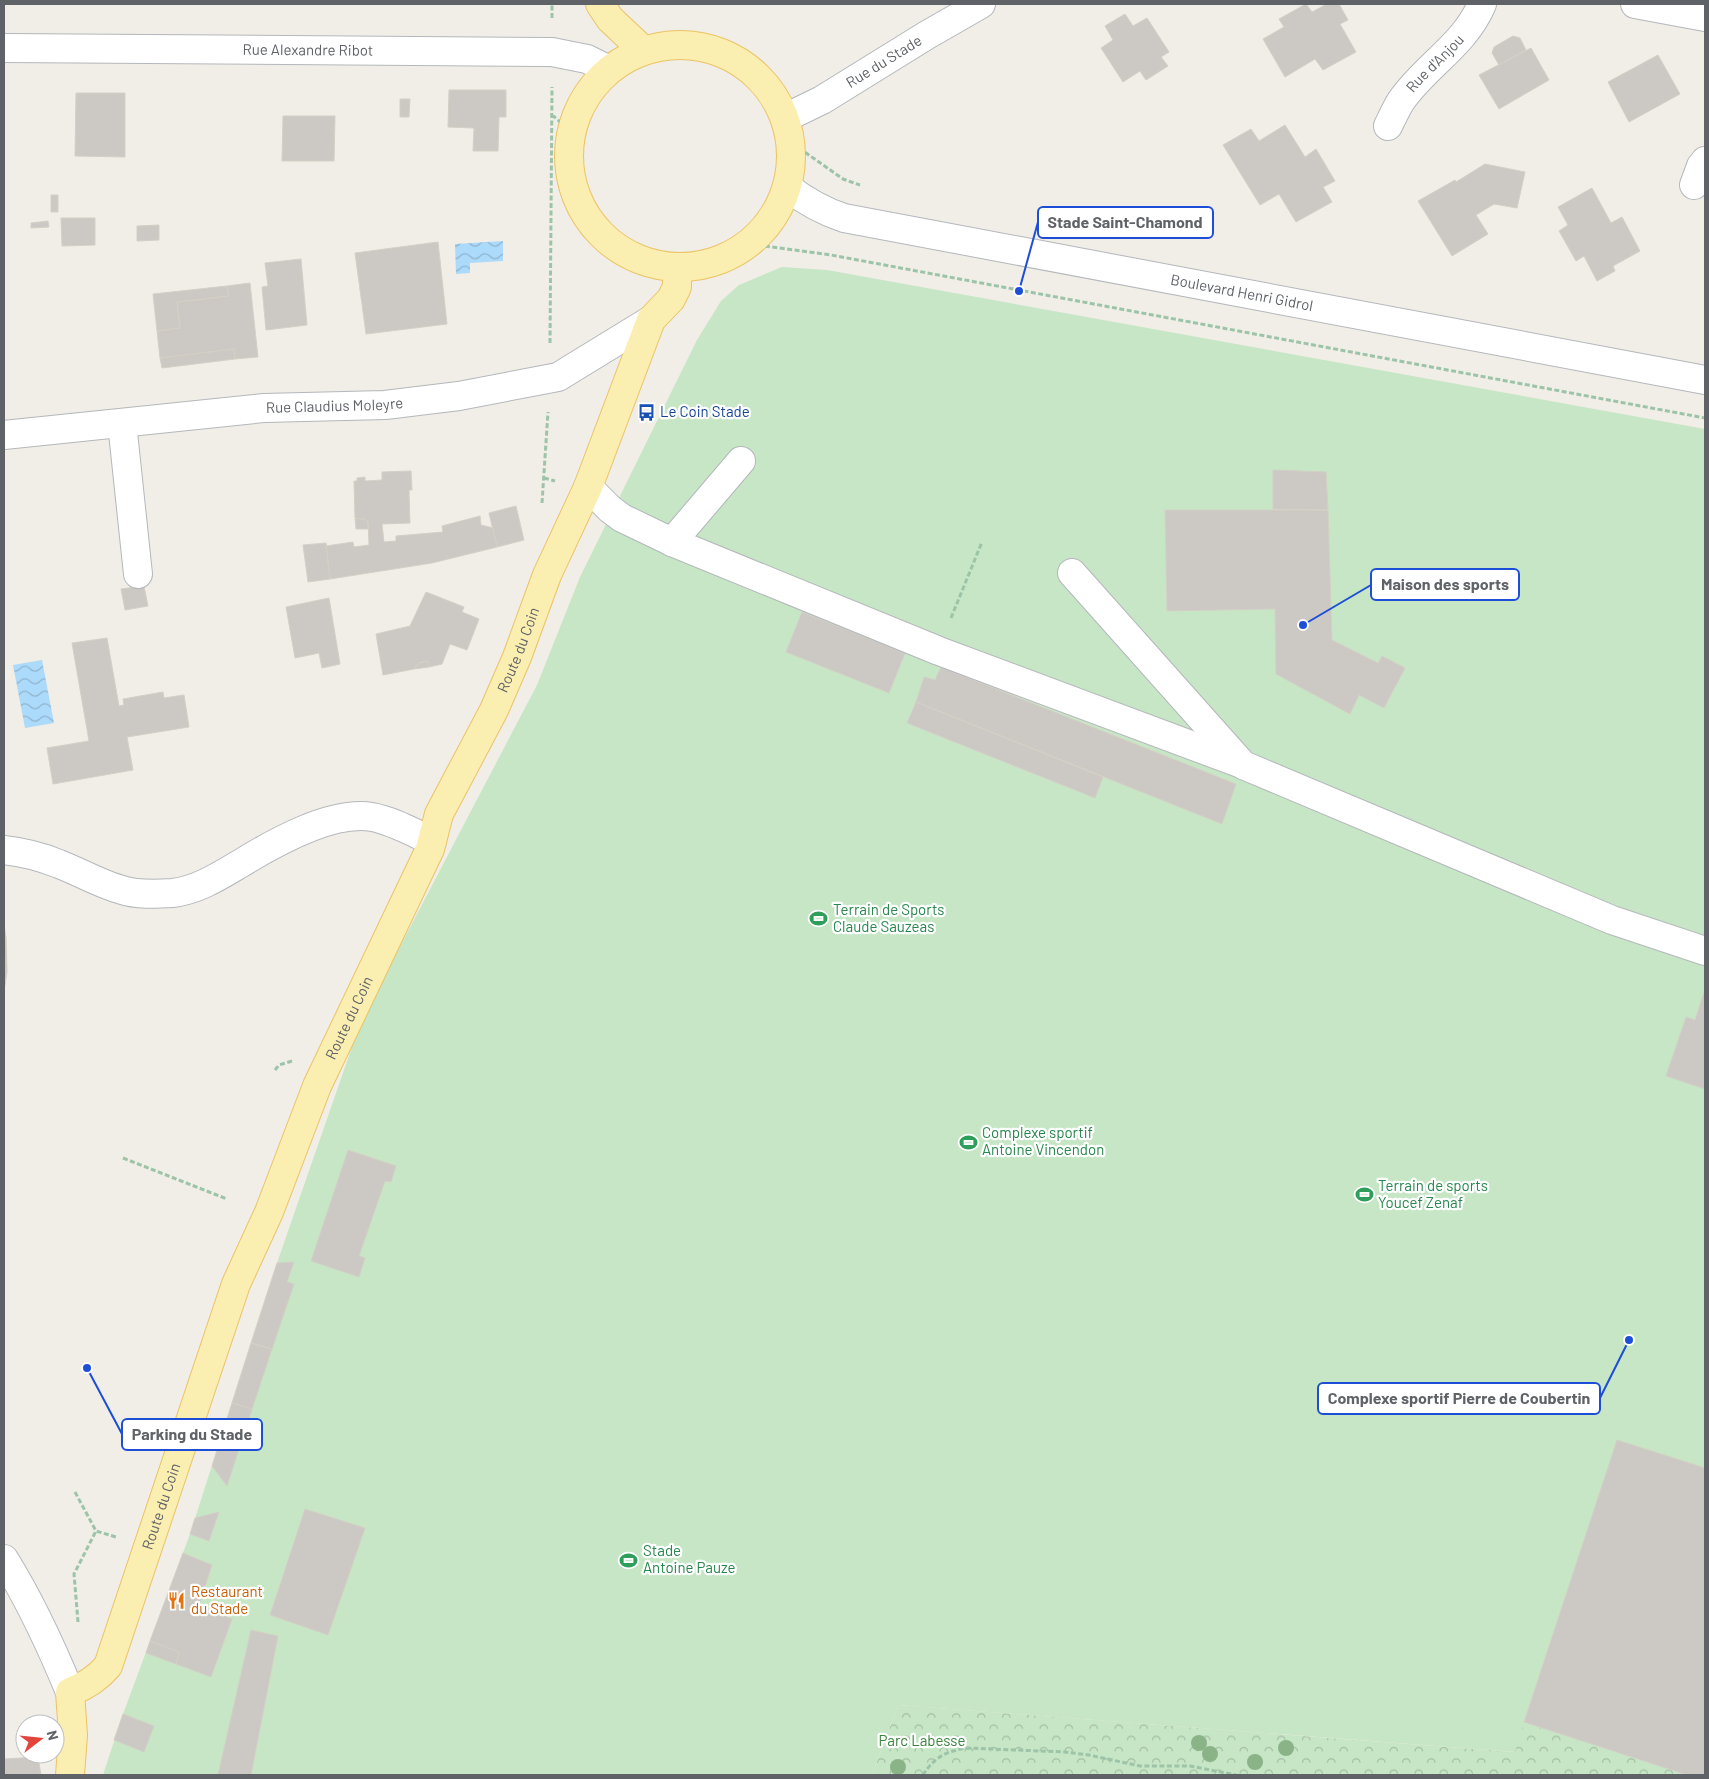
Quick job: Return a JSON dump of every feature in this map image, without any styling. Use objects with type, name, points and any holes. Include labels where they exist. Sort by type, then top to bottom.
[{"type":"main road","points":[[600,4],[610,19],[643,50]]},
{"type":"main road","points":[[691,45],[729,56],[769,90],[785,118],[791,149],[787,187],[770,222],[750,244],[715,262],[677,268],[629,256],[598,232],[577,200],[569,169],[561,123],[609,70],[643,50],[691,45]]},
{"type":"main road","name":"Route du Coin","points":[[70,1692],[84,1687],[99,1677],[108,1666],[236,1284],[269,1212],[316,1086],[430,849],[439,814],[494,710],[517,657],[547,575],[588,487],[650,320],[671,299],[677,287],[677,268]]},
{"type":"main road","points":[[70,1692],[73,1735],[70,1775]]},
{"type":"street","name":"Rue du Stade","points":[[785,118],[822,100],[981,4]]},
{"type":"street","name":"Rue d'Anjou","points":[[1388,126],[1400,102],[1414,85],[1464,35],[1476,19],[1482,4]]},
{"type":"street","points":[[1635,4],[1705,17]]},
{"type":"street","name":"Rue Alexandre Ribot","points":[[4,48],[552,52],[587,59],[609,70]]},
{"type":"street","name":"Boulevard Henri Gidrol","points":[[787,187],[800,198],[823,211],[844,218],[1705,380]]},
{"type":"street","name":"Rue Claudius Moleyre","points":[[4,435],[264,408],[385,405],[459,396],[550,380],[558,377],[650,320]]},
{"type":"street","points":[[122,423],[138,574]]},
{"type":"street","points":[[672,542],[741,461]]},
{"type":"street","points":[[588,487],[610,510],[622,518],[672,542],[939,651],[1243,765],[1612,920],[1705,951]]},
{"type":"street","points":[[1072,573],[1243,765]]},
{"type":"street","points":[[4,850],[59,864],[90,879],[124,891],[152,894],[174,893],[197,886],[276,844],[308,829],[337,819],[353,816],[372,817],[393,823],[432,841]]},
{"type":"street","points":[[4,1559],[49,1641],[70,1692]]},
{"type":"path","points":[[550,343],[561,123],[552,52],[552,4]]},
{"type":"path","points":[[750,244],[831,255],[1705,418]]},
{"type":"path","points":[[542,511],[548,403]]},
{"type":"path","points":[[951,618],[982,542]]},
{"type":"path","points":[[123,1158],[227,1200]]},
{"type":"path","points":[[75,1492],[96,1531],[124,1539]]},
{"type":"path","points":[[78,1626],[74,1574],[96,1531]]},
{"type":"path","points":[[924,1775],[939,1756],[954,1750],[967,1748],[1065,1752],[1140,1766],[1190,1766],[1236,1775]]},
{"type":"green space","name":"Complexe sportif Antoine Vincendon","points":[[782,267],[827,270],[1705,429],[1705,1775],[1687,1775],[1524,1723],[1515,1752],[898,1705],[872,1775],[103,1775],[123,1714],[190,1534],[277,1263],[361,1021],[537,685],[580,577],[697,340],[721,301],[739,285]]},
{"type":"green space","name":"Parc Labesse","points":[[898,1705],[1514,1752],[1524,1722],[1687,1775],[872,1775]]},
{"type":"water","points":[[503,241],[503,261],[470,263],[470,273],[456,274],[455,244]]},
{"type":"water","points":[[42,660],[54,723],[25,728],[13,665]]},
{"type":"building","points":[[1306,4],[1312,12],[1327,4],[1339,4],[1348,20],[1340,24],[1356,52],[1323,70],[1315,59],[1285,77],[1263,39],[1284,27],[1279,19]]},
{"type":"building","points":[[1125,14],[1133,26],[1147,18],[1169,52],[1161,57],[1168,66],[1146,80],[1140,71],[1123,82],[1101,48],[1113,40],[1105,26]]},
{"type":"building","points":[[1513,36],[1520,38],[1526,50],[1499,65],[1492,53],[1494,47]]},
{"type":"building","points":[[1531,48],[1549,80],[1499,109],[1479,75]]},
{"type":"building","points":[[1658,55],[1680,94],[1629,122],[1608,82]]},
{"type":"building","points":[[449,90],[506,90],[506,117],[499,117],[498,151],[473,151],[474,128],[448,127]]},
{"type":"building","points":[[76,93],[125,93],[125,157],[75,156]]},
{"type":"building","points":[[400,99],[410,99],[409,117],[400,117]]},
{"type":"building","points":[[283,116],[335,116],[334,161],[282,161]]},
{"type":"building","points":[[1285,125],[1305,157],[1316,149],[1335,181],[1323,187],[1332,202],[1296,222],[1279,194],[1260,205],[1223,145],[1251,129],[1259,141]]},
{"type":"building","points":[[1485,164],[1525,172],[1517,208],[1494,204],[1476,215],[1488,234],[1452,256],[1418,201],[1455,180],[1456,182]]},
{"type":"building","points":[[1592,188],[1611,223],[1622,217],[1640,251],[1613,266],[1615,271],[1597,281],[1584,256],[1576,261],[1559,231],[1568,225],[1558,207]]},
{"type":"building","points":[[51,195],[58,195],[58,212],[51,212]]},
{"type":"building","points":[[61,218],[95,218],[95,245],[62,246]]},
{"type":"building","points":[[48,221],[49,227],[31,228],[31,223]]},
{"type":"building","points":[[159,225],[159,240],[137,241],[137,226]]},
{"type":"building","points":[[438,242],[447,324],[366,334],[355,253]]},
{"type":"building","points":[[301,259],[307,325],[266,330],[262,287],[268,286],[265,263]]},
{"type":"building","points":[[250,283],[258,357],[235,359],[234,349],[160,358],[157,331],[180,328],[177,302],[229,296],[227,286]]},
{"type":"building","points":[[227,286],[229,296],[177,302],[180,328],[157,331],[153,294]]},
{"type":"building","points":[[234,349],[235,359],[162,368],[160,358]]},
{"type":"building","points":[[1273,470],[1326,472],[1328,510],[1273,509]]},
{"type":"building","points":[[411,471],[412,490],[409,490],[410,523],[382,524],[384,542],[396,541],[396,536],[443,532],[442,526],[480,516],[481,525],[493,528],[497,547],[432,563],[330,579],[326,546],[353,542],[354,547],[369,545],[368,521],[355,518],[354,481],[357,481],[357,478],[365,477],[365,481],[382,480],[382,472]]},
{"type":"building","points":[[516,506],[524,540],[497,547],[489,513]]},
{"type":"building","points":[[1165,510],[1328,510],[1332,640],[1378,663],[1382,656],[1405,668],[1384,708],[1359,695],[1350,714],[1276,674],[1275,609],[1167,611]]},
{"type":"building","points":[[355,518],[368,521],[368,529],[356,529]]},
{"type":"building","points":[[326,543],[330,579],[308,582],[303,545]]},
{"type":"building","points":[[144,586],[148,606],[125,610],[121,589]]},
{"type":"building","points":[[426,592],[464,607],[462,612],[479,619],[467,650],[450,644],[442,664],[429,667],[428,661],[419,663],[414,669],[383,675],[376,634],[410,626]]},
{"type":"building","points":[[329,598],[340,664],[322,668],[319,653],[295,658],[286,607]]},
{"type":"building","points":[[802,612],[905,653],[889,693],[786,652]]},
{"type":"building","points":[[107,638],[119,706],[124,705],[123,699],[163,692],[164,698],[184,695],[189,727],[127,737],[133,770],[53,784],[47,748],[89,741],[72,643]]},
{"type":"building","points":[[428,661],[429,667],[414,669],[419,663]]},
{"type":"building","points":[[941,667],[1236,784],[1222,824],[916,702],[924,677],[935,680]]},
{"type":"building","points":[[916,702],[1103,777],[1095,798],[907,723]]},
{"type":"building","points":[[4,925],[7,972],[4,991]]},
{"type":"building","points":[[1705,989],[1705,1089],[1666,1076],[1686,1017],[1695,1020]]},
{"type":"building","points":[[348,1150],[396,1166],[391,1182],[385,1181],[359,1256],[365,1258],[359,1277],[311,1261]]},
{"type":"building","points":[[294,1262],[287,1282],[294,1284],[272,1349],[251,1343],[277,1263]]},
{"type":"building","points":[[251,1343],[272,1349],[252,1409],[232,1403]]},
{"type":"building","points":[[232,1403],[252,1409],[227,1486],[212,1466]]},
{"type":"building","points":[[1617,1440],[1705,1468],[1705,1775],[1687,1775],[1524,1722]]},
{"type":"building","points":[[305,1509],[365,1528],[328,1635],[270,1615]]},
{"type":"building","points":[[219,1512],[209,1541],[190,1534],[195,1518]]},
{"type":"building","points":[[183,1553],[212,1565],[199,1605],[232,1619],[211,1677],[176,1664],[179,1652],[150,1641]]},
{"type":"building","points":[[251,1630],[278,1636],[251,1775],[218,1775]]},
{"type":"building","points":[[150,1641],[179,1652],[176,1664],[146,1653]]},
{"type":"building","points":[[123,1714],[154,1726],[144,1752],[114,1740]]},
{"type":"building","points":[[15,1758],[15,1764],[39,1764],[41,1775],[4,1775],[4,1759]]},
{"type":"place","name":"Stade Saint-Chamond","points":[[1019,291]]},
{"type":"place","name":"Le Coin Stade","points":[[646,412]]},
{"type":"place","name":"Maison des sports","points":[[1303,625]]},
{"type":"place","name":"Terrain de Sports Claude Sauzeas","points":[[819,919]]},
{"type":"place","name":"Complexe sportif Antoine Vincendon","points":[[968,1142]]},
{"type":"place","name":"Terrain de sports Youcef Zenaf","points":[[1364,1195]]},
{"type":"place","name":"Complexe sportif Pierre de Coubertin","points":[[1629,1340]]},
{"type":"place","name":"Parking du Stade","points":[[87,1368]]},
{"type":"place","name":"Stade Antoine Pauze","points":[[629,1560]]},
{"type":"place","name":"Restaurant du Stade","points":[[177,1601]]}]
